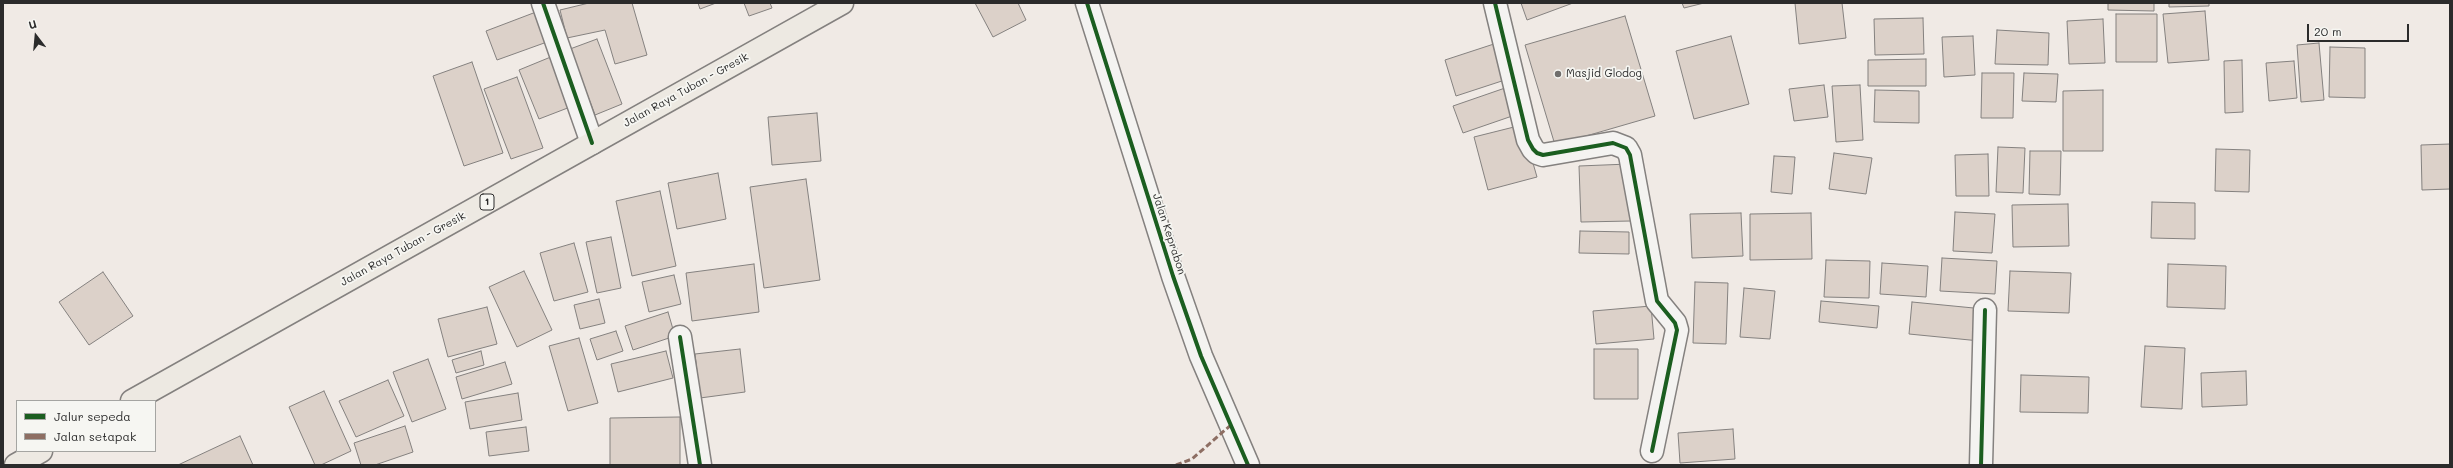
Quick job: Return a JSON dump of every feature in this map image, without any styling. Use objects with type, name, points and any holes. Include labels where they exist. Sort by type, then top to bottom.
[{"type":"highway","name":"Jalan Raya Tuban - Gresik","points":[[134,400],[842,3]]},
{"type":"highway","points":[[16,465],[39,452]]},
{"type":"street","points":[[543,3],[592,143]]},
{"type":"street","name":"Jalan Keprabon","points":[[1087,3],[1172,276],[1201,356],[1248,465]]},
{"type":"street","points":[[1495,3],[1528,140],[1533,149],[1537,153],[1544,155],[1613,143],[1626,148],[1630,155],[1657,301],[1675,323],[1677,330],[1652,451]]},
{"type":"street","points":[[1981,465],[1985,310]]},
{"type":"street","points":[[680,337],[700,465]]},
{"type":"building","points":[[589,3],[632,3],[647,55],[615,64],[605,30],[567,38],[560,10]]},
{"type":"building","points":[[698,3],[716,3],[700,9]]},
{"type":"building","points":[[744,3],[770,3],[772,8],[749,16]]},
{"type":"building","points":[[975,3],[1018,3],[1026,20],[993,37]]},
{"type":"building","points":[[1521,3],[1573,3],[1527,20]]},
{"type":"building","points":[[1682,3],[1704,3],[1684,8]]},
{"type":"building","points":[[1795,3],[1842,3],[1846,38],[1799,44]]},
{"type":"building","points":[[2108,3],[2154,3],[2154,11],[2108,10]]},
{"type":"building","points":[[2169,3],[2209,3],[2209,6],[2169,7]]},
{"type":"building","points":[[2205,11],[2209,60],[2168,63],[2163,14]]},
{"type":"building","points":[[536,12],[547,42],[497,60],[486,31]]},
{"type":"building","points":[[2116,14],[2157,14],[2157,62],[2116,62]]},
{"type":"building","points":[[1625,16],[1655,116],[1555,145],[1525,45]]},
{"type":"building","points":[[1923,18],[1924,54],[1875,55],[1874,19]]},
{"type":"building","points":[[2103,19],[2105,63],[2069,64],[2067,21]]},
{"type":"building","points":[[1997,30],[2049,33],[2048,65],[1995,64]]},
{"type":"building","points":[[1731,36],[1749,104],[1694,119],[1676,51]]},
{"type":"building","points":[[1973,36],[1975,75],[1944,77],[1942,37]]},
{"type":"building","points":[[597,39],[622,104],[595,115],[570,49]]},
{"type":"building","points":[[1500,42],[1511,78],[1456,96],[1445,60]]},
{"type":"building","points":[[2319,43],[2324,100],[2301,102],[2297,45]]},
{"type":"building","points":[[2330,47],[2365,48],[2365,98],[2329,97]]},
{"type":"building","points":[[558,54],[578,104],[539,119],[519,70]]},
{"type":"building","points":[[1926,59],[1926,86],[1868,86],[1868,60]]},
{"type":"building","points":[[2242,60],[2243,112],[2225,113],[2224,61]]},
{"type":"building","points":[[2294,61],[2297,98],[2269,101],[2266,63]]},
{"type":"building","points":[[472,62],[503,153],[464,166],[433,76]]},
{"type":"building","points":[[1982,73],[2014,73],[2013,118],[1981,118]]},
{"type":"building","points":[[2024,73],[2058,74],[2056,102],[2022,101]]},
{"type":"building","points":[[517,77],[543,148],[511,159],[484,89]]},
{"type":"building","points":[[1824,85],[1828,117],[1794,121],[1789,89]]},
{"type":"building","points":[[1860,85],[1863,140],[1836,142],[1832,86]]},
{"type":"building","points":[[1508,87],[1518,114],[1463,133],[1453,106]]},
{"type":"building","points":[[1875,90],[1919,91],[1919,123],[1874,122]]},
{"type":"building","points":[[2103,90],[2103,151],[2063,151],[2063,91]]},
{"type":"building","points":[[817,113],[821,161],[772,165],[768,117]]},
{"type":"building","points":[[1522,125],[1537,177],[1488,190],[1474,137]]},
{"type":"building","points":[[2450,144],[2450,189],[2422,190],[2421,145]]},
{"type":"building","points":[[1998,147],[2025,148],[2023,193],[1996,192]]},
{"type":"building","points":[[2216,149],[2250,150],[2249,192],[2215,191]]},
{"type":"building","points":[[2030,151],[2061,151],[2060,195],[2029,194]]},
{"type":"building","points":[[1834,153],[1872,158],[1866,194],[1829,189]]},
{"type":"building","points":[[1988,154],[1989,196],[1956,196],[1955,155]]},
{"type":"building","points":[[1774,156],[1795,157],[1792,194],[1771,192]]},
{"type":"building","points":[[1629,164],[1631,221],[1581,222],[1579,166]]},
{"type":"building","points":[[718,173],[726,219],[677,229],[668,183]]},
{"type":"building","points":[[806,179],[820,280],[764,288],[750,187]]},
{"type":"building","points":[[660,191],[676,266],[632,276],[616,201]]},
{"type":"building","points":[[2152,202],[2195,203],[2195,239],[2151,238]]},
{"type":"building","points":[[2068,204],[2069,246],[2013,247],[2012,205]]},
{"type":"building","points":[[1955,212],[1995,214],[1992,253],[1953,251]]},
{"type":"building","points":[[1741,213],[1743,256],[1692,258],[1690,214]]},
{"type":"building","points":[[1811,213],[1812,259],[1750,260],[1750,214]]},
{"type":"building","points":[[1580,231],[1629,232],[1629,254],[1579,253]]},
{"type":"building","points":[[611,237],[621,288],[597,293],[586,242]]},
{"type":"building","points":[[574,243],[588,292],[554,301],[540,253]]},
{"type":"building","points":[[1942,258],[1997,261],[1995,294],[1940,291]]},
{"type":"building","points":[[1826,260],[1870,261],[1869,298],[1824,297]]},
{"type":"building","points":[[1882,263],[1928,266],[1926,297],[1880,294]]},
{"type":"building","points":[[754,264],[759,312],[692,321],[686,273]]},
{"type":"building","points":[[2168,264],[2226,266],[2225,309],[2167,307]]},
{"type":"building","points":[[524,271],[552,330],[517,347],[489,287]]},
{"type":"building","points":[[2010,271],[2071,273],[2069,313],[2008,311]]},
{"type":"building","points":[[103,272],[133,316],[89,345],[59,302]]},
{"type":"building","points":[[674,275],[681,304],[649,312],[642,282]]},
{"type":"building","points":[[1695,282],[1728,283],[1726,344],[1693,343]]},
{"type":"building","points":[[1744,288],[1775,291],[1770,339],[1740,337]]},
{"type":"building","points":[[599,299],[605,323],[580,329],[574,305]]},
{"type":"building","points":[[1821,301],[1879,306],[1877,328],[1819,322]]},
{"type":"building","points":[[1912,302],[1984,309],[1980,341],[1909,334]]},
{"type":"building","points":[[1651,306],[1654,339],[1596,344],[1593,311]]},
{"type":"building","points":[[487,307],[497,344],[448,357],[438,319]]},
{"type":"building","points":[[668,312],[675,336],[633,350],[625,326]]},
{"type":"building","points":[[616,331],[623,351],[597,360],[590,339]]},
{"type":"building","points":[[579,338],[598,403],[568,411],[549,346]]},
{"type":"building","points":[[2145,346],[2185,348],[2182,409],[2141,407]]},
{"type":"building","points":[[740,349],[745,392],[700,398],[695,354]]},
{"type":"building","points":[[1594,349],[1638,349],[1638,399],[1594,399]]},
{"type":"building","points":[[481,351],[484,365],[456,373],[452,360]]},
{"type":"building","points":[[666,351],[673,378],[618,392],[611,364]]},
{"type":"building","points":[[428,359],[446,409],[412,422],[393,372]]},
{"type":"building","points":[[505,362],[512,384],[462,399],[456,377]]},
{"type":"building","points":[[2246,371],[2247,405],[2202,407],[2201,373]]},
{"type":"building","points":[[2021,375],[2089,377],[2088,413],[2020,412]]},
{"type":"building","points":[[388,380],[404,416],[356,437],[339,401]]},
{"type":"building","points":[[324,391],[351,451],[321,465],[315,465],[289,407]]},
{"type":"building","points":[[518,393],[522,420],[470,429],[465,402]]},
{"type":"building","points":[[680,417],[680,465],[610,465],[610,418]]},
{"type":"building","points":[[405,426],[413,452],[375,465],[361,465],[354,443]]},
{"type":"building","points":[[526,427],[529,451],[489,456],[486,432]]},
{"type":"building","points":[[1733,429],[1735,459],[1680,463],[1678,433]]},
{"type":"building","points":[[240,436],[253,465],[178,465]]},
{"type":"marked path","points":[[1176,465],[1192,459],[1232,424]]},
{"type":"cycle path","points":[[543,3],[592,143]]},
{"type":"cycle path","points":[[1087,3],[1173,276],[1201,356],[1248,465]]},
{"type":"cycle path","points":[[1495,3],[1528,140],[1533,149],[1537,153],[1543,155],[1613,143],[1626,148],[1630,155],[1657,301],[1675,323],[1677,330],[1652,451]]},
{"type":"cycle path","points":[[1981,465],[1985,310]]},
{"type":"cycle path","points":[[680,337],[700,465]]},
{"type":"place","name":"Masjid Glodog","points":[[1558,74]]}]
